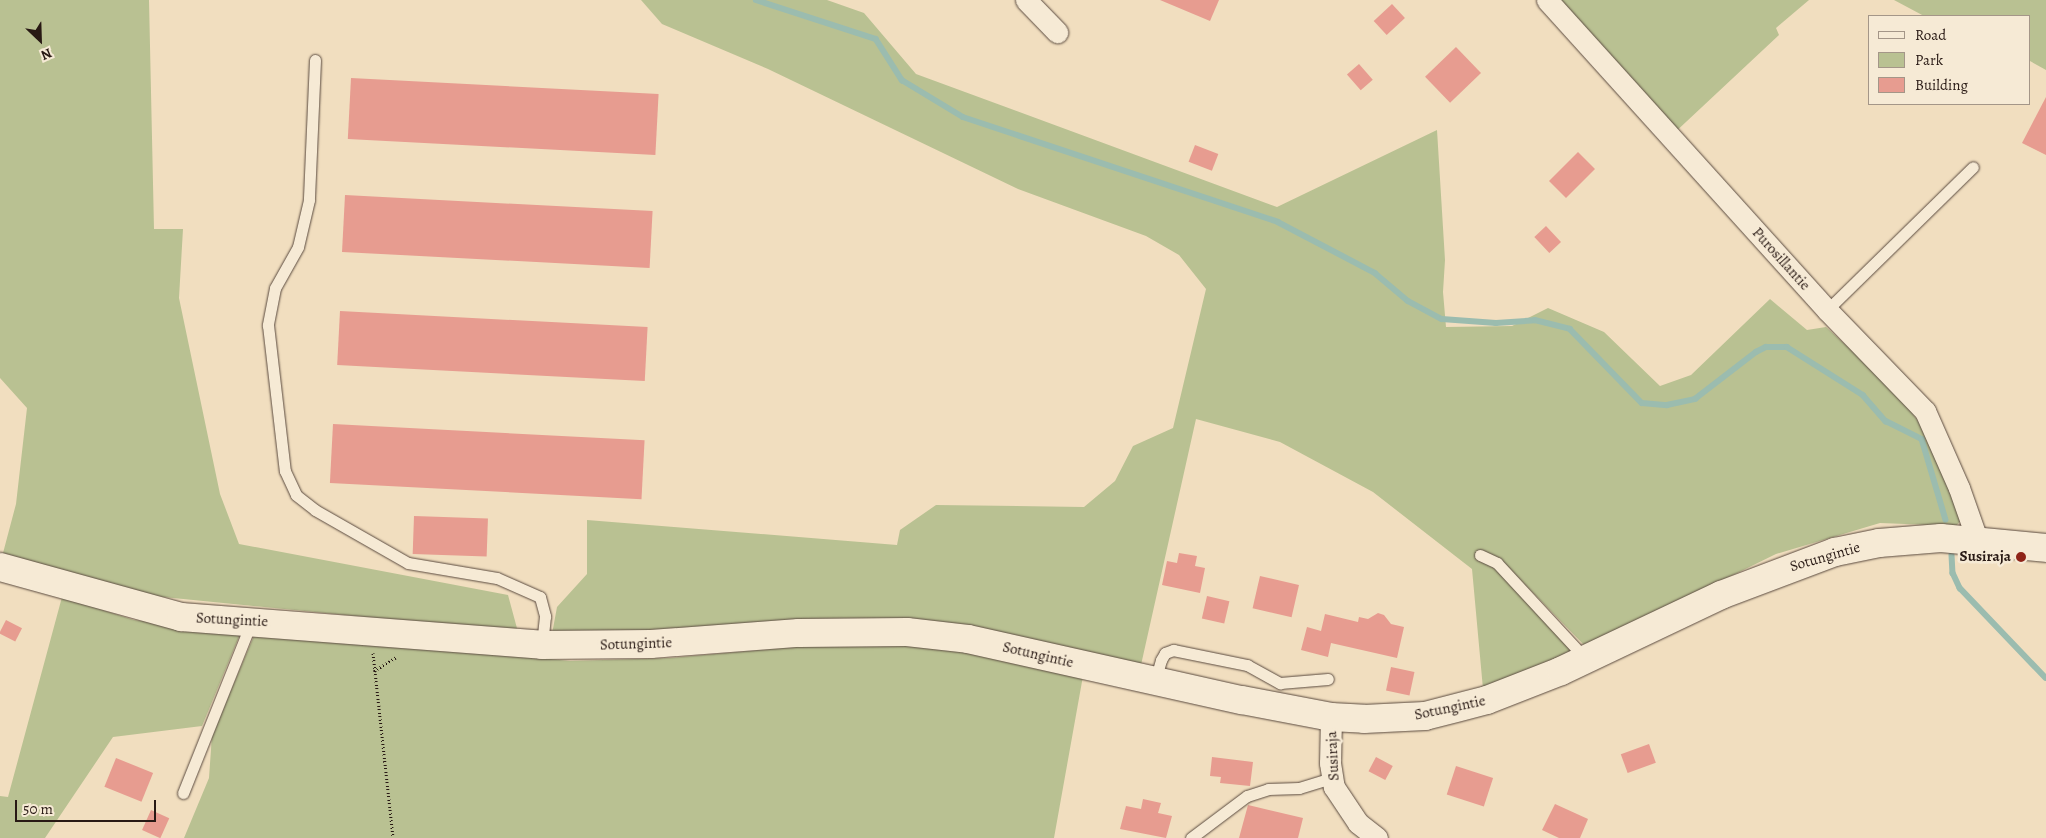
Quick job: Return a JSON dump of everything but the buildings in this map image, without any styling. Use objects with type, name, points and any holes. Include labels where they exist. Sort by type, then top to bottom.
[{"type":"street","points":[[1026,0],[1056,32]]},
{"type":"street","name":"Purosillantie","points":[[1546,0],[1827,310],[1925,411],[1959,488],[1977,540]]},
{"type":"street","name":"Sotungintie","points":[[0,566],[182,617],[373,630],[542,645],[651,644],[800,634],[907,632],[968,639],[1331,717],[1425,716],[1487,700],[1586,659],[1721,594],[1835,552],[1916,538],[1977,540],[2046,548]]},
{"type":"street","name":"Susiraja","points":[[1331,717],[1332,778],[1338,794],[1358,823],[1377,838]]},
{"type":"lane","points":[[315,60],[309,200],[298,247],[275,288],[268,325],[285,471],[296,495],[315,510],[408,562],[497,578],[540,597],[545,616],[542,645]]},
{"type":"lane","points":[[1827,310],[1973,167]]},
{"type":"lane","points":[[1480,555],[1497,562],[1586,659]]},
{"type":"lane","points":[[183,794],[252,622]]},
{"type":"lane","points":[[1155,680],[1165,653],[1173,650],[1247,665],[1280,683],[1328,679]]},
{"type":"lane","points":[[1190,838],[1247,796],[1268,789],[1299,788],[1332,778]]},
{"type":"path","points":[[373,630],[375,684],[394,838]]},
{"type":"green space","points":[[0,0],[149,0],[154,229],[183,229],[179,298],[220,494],[239,544],[508,595],[518,632],[143,595],[3,553],[16,504],[27,408],[0,378]]},
{"type":"green space","points":[[641,0],[827,0],[864,13],[916,74],[1277,207],[1437,130],[1445,260],[1443,292],[1446,327],[1512,326],[1548,308],[1604,332],[1660,386],[1691,375],[1770,299],[1807,330],[1826,327],[1893,388],[1925,430],[1962,519],[1956,526],[1880,523],[1776,554],[1586,647],[1508,567],[1574,652],[1483,689],[1472,569],[1373,492],[1280,442],[1196,419],[1141,665],[982,630],[589,637],[552,634],[557,607],[587,574],[587,520],[897,545],[900,530],[936,505],[1084,507],[1115,481],[1133,446],[1173,428],[1206,289],[1179,255],[1146,236],[1018,189],[768,69],[662,24]]},
{"type":"green space","points":[[1547,0],[1809,0],[1776,28],[1779,35],[1671,136]]},
{"type":"green space","points":[[1894,0],[2046,0],[2046,70],[2031,62],[2031,15],[1922,15]]},
{"type":"green space","points":[[62,597],[134,620],[241,632],[202,726],[113,737],[45,838],[0,838],[0,796],[8,797]]},
{"type":"green space","points":[[256,631],[570,661],[670,658],[804,646],[920,643],[1083,676],[1054,838],[184,838],[209,778],[212,735]]},
{"type":"waterway","points":[[756,0],[876,39],[902,80],[963,117],[1278,222],[1375,273],[1408,301],[1442,319],[1496,323],[1535,320],[1570,329],[1642,403],[1667,405],[1695,399],[1756,352],[1766,347],[1787,347],[1863,395],[1886,421],[1922,439],[1946,520]]},
{"type":"waterway","points":[[1952,555],[1953,573],[1960,588],[2046,678]]},
{"type":"place","name":"Susiraja","points":[[2021,557]]}]
